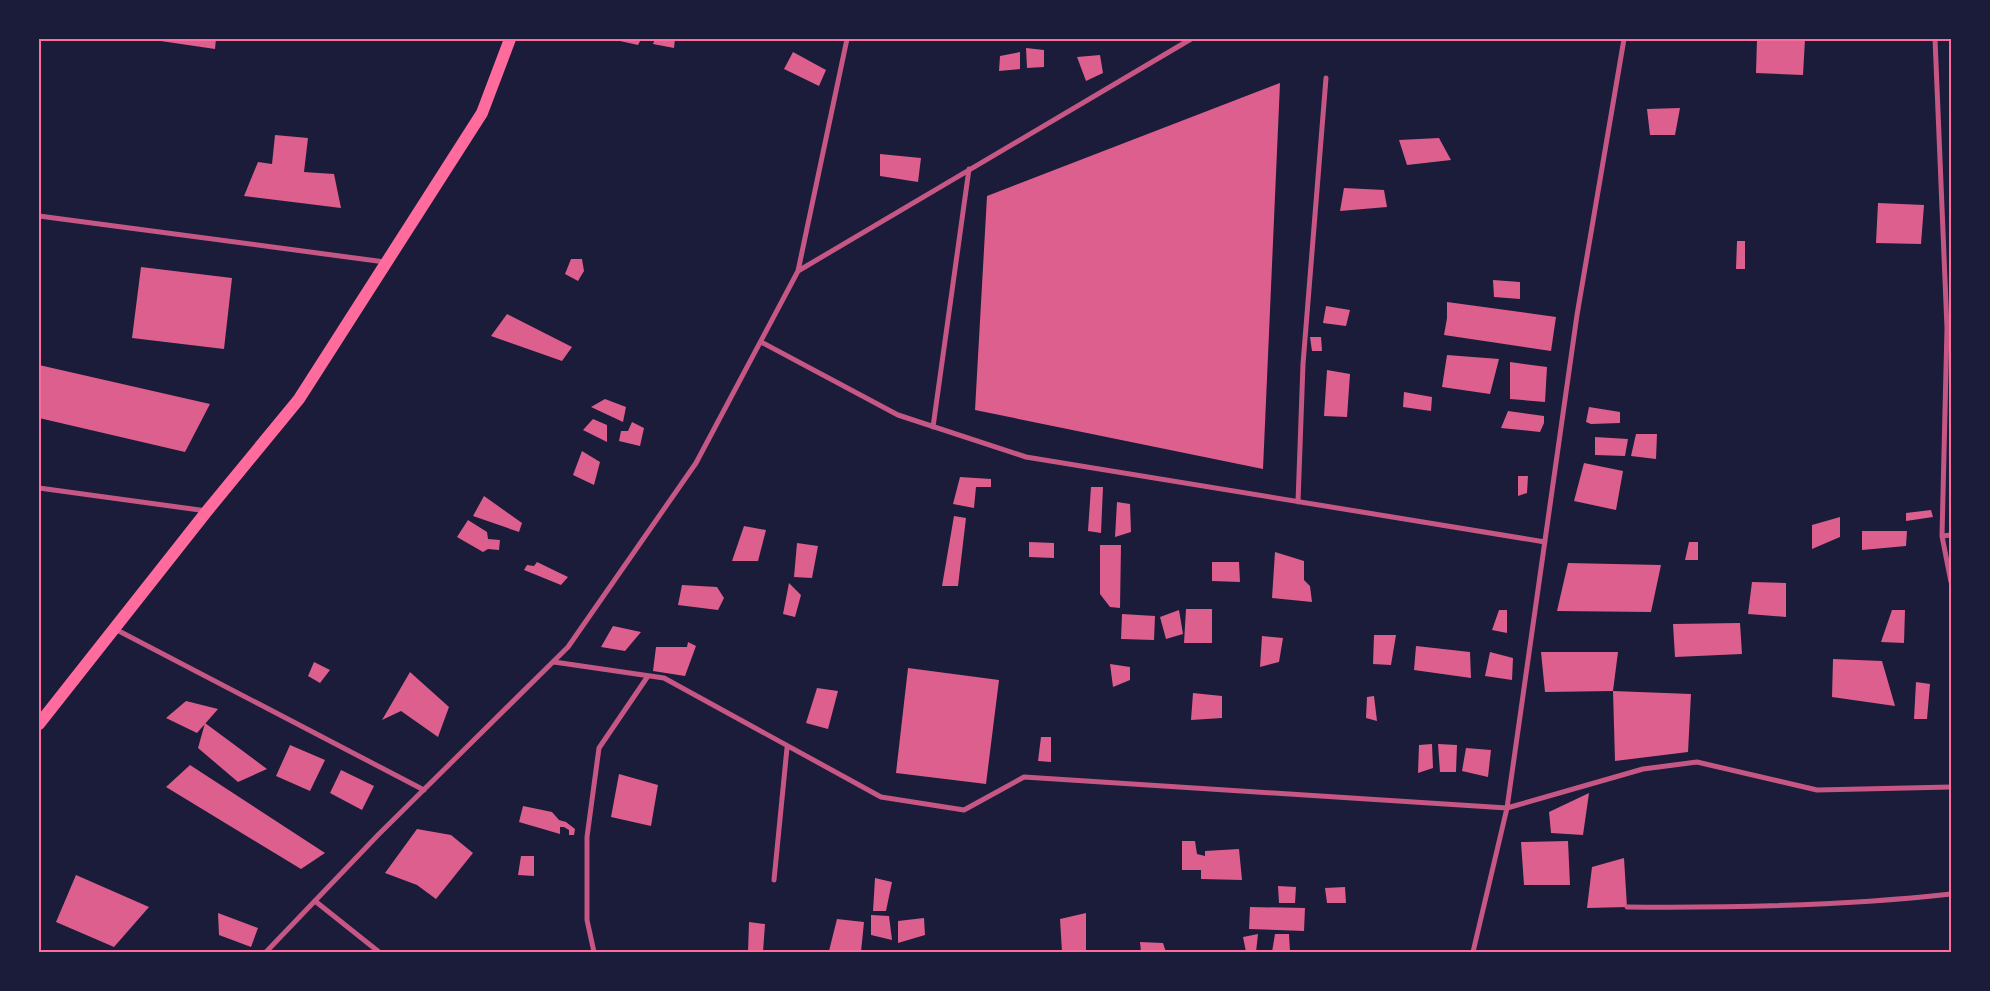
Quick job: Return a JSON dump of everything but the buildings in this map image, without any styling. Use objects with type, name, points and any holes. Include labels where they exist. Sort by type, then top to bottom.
[{"type":"main road","points":[[39,724],[207,511],[299,399],[482,113],[510,39]]},
{"type":"street","points":[[266,952],[424,790],[568,647],[696,463],[798,271],[847,39]]},
{"type":"street","points":[[798,271],[1191,39]]},
{"type":"street","points":[[1473,952],[1507,808],[1576,315],[1624,39]]},
{"type":"street","points":[[1935,39],[1947,328],[1942,536],[1951,582]]},
{"type":"street","points":[[1298,502],[1302,364],[1326,78]]},
{"type":"street","points":[[933,427],[969,169]]},
{"type":"street","points":[[39,216],[387,262]]},
{"type":"street","points":[[761,342],[898,415],[1026,458],[1545,542]]},
{"type":"street","points":[[39,488],[207,511]]},
{"type":"street","points":[[1942,536],[1951,535]]},
{"type":"street","points":[[114,628],[424,790]]},
{"type":"street","points":[[554,662],[664,678],[788,748],[881,797],[964,810],[1024,777],[1507,808],[1643,769],[1697,762],[1817,790],[1951,787]]},
{"type":"street","points":[[594,952],[587,920],[587,837],[599,748],[648,676]]},
{"type":"street","points":[[774,880],[788,748]]},
{"type":"street","points":[[1627,907],[1732,908],[1874,903],[1951,894]]},
{"type":"street","points":[[315,901],[379,952]]}]
